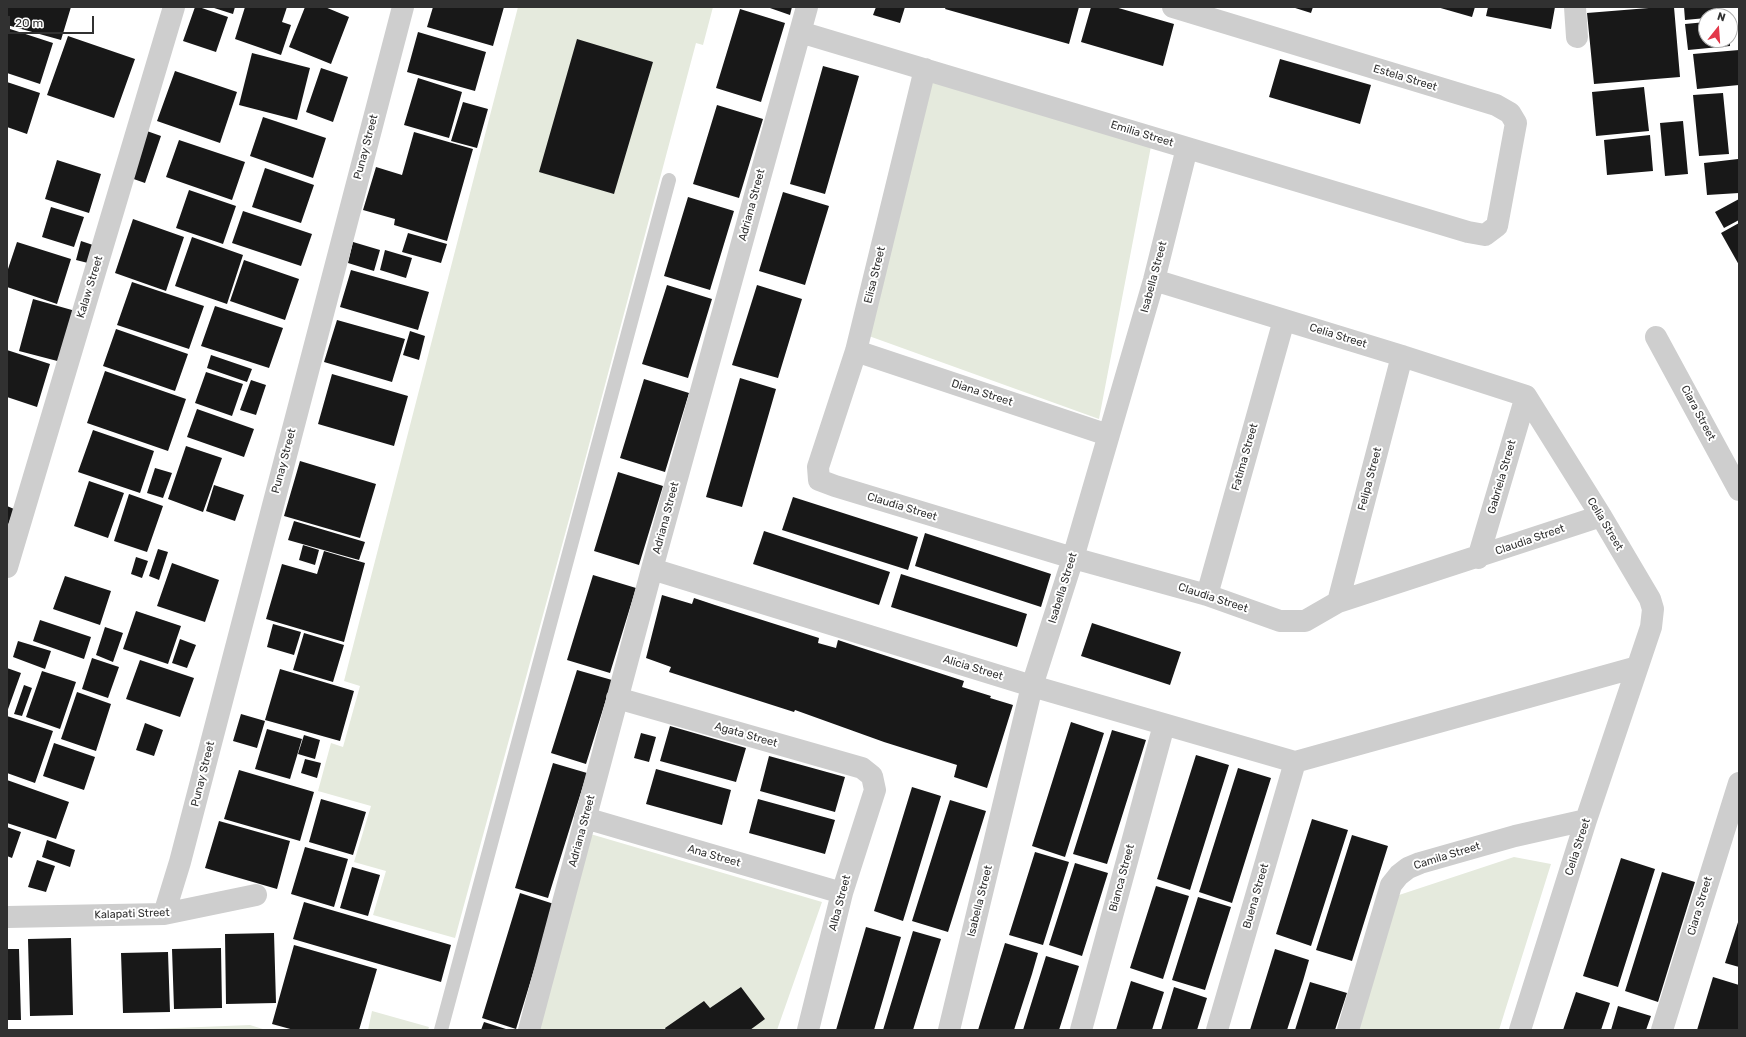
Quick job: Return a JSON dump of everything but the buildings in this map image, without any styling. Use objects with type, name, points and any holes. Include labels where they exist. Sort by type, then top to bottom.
[{"type":"street","name":"Kalaw Street","points":[[7,567],[174,7]]},
{"type":"street","name":"Punay Street","points":[[164,914],[180,862],[401,7]]},
{"type":"street","name":"Adriana Street","points":[[530,1030],[652,568],[807,7]]},
{"type":"street","name":"Estela Street","points":[[1173,7],[1496,105],[1510,113],[1516,123],[1496,226],[1484,235]]},
{"type":"street","points":[[1575,7],[1578,37]]},
{"type":"street","name":"Emilia Street","points":[[800,32],[1468,232],[1484,235]]},
{"type":"street","name":"Elisa Street","points":[[820,480],[818,467],[856,351],[925,69]]},
{"type":"street","name":"Isabella Street","points":[[949,1030],[1032,686],[1073,558],[1154,280],[1187,148]]},
{"type":"street","name":"Celia Street","points":[[1154,280],[1402,356],[1526,396],[1601,516],[1650,599],[1653,609],[1651,627],[1586,820],[1520,1030]]},
{"type":"street","name":"Fatima Street","points":[[1207,595],[1284,320]]},
{"type":"street","name":"Ciara Street","points":[[1656,337],[1739,490]]},
{"type":"street","name":"Diana Street","points":[[856,351],[1108,435]]},
{"type":"street","name":"Felipa Street","points":[[1338,602],[1402,356]]},
{"type":"street","name":"Gabriela Street","points":[[1478,558],[1526,396]]},
{"type":"street","name":"Claudia Street","points":[[820,480],[835,486],[1073,558],[1207,595],[1280,621],[1305,621],[1338,602],[1478,558],[1601,516]]},
{"type":"street","name":"Alicia Street","points":[[652,568],[1032,686],[1295,762]]},
{"type":"street","points":[[1295,762],[1637,667]]},
{"type":"street","name":"Agata Street","points":[[617,698],[862,768],[872,776]]},
{"type":"street","name":"Bianca Street","points":[[1081,1030],[1164,725]]},
{"type":"street","name":"Buena Street","points":[[1217,1030],[1295,762]]},
{"type":"street","name":"Alba Street","points":[[808,1030],[842,893],[875,790],[872,776]]},
{"type":"street","name":"Ciara Street","points":[[1662,1030],[1739,783]]},
{"type":"street","name":"Ana Street","points":[[585,818],[842,893]]},
{"type":"street","name":"Camila Street","points":[[1348,1030],[1391,885],[1399,875],[1408,868],[1420,863],[1515,836],[1586,820]]},
{"type":"street","name":"Kalapati Street","points":[[7,917],[164,914],[256,894]]},
{"type":"lane","points":[[441,1030],[668,180]]},
{"type":"shaded area","points":[[518,7],[713,7],[703,45],[696,43],[577,490],[455,938],[373,915],[386,871],[354,862],[371,806],[318,791],[331,743],[343,747],[360,686],[344,681]]},
{"type":"shaded area","points":[[919,64],[1152,141],[1099,419],[855,331]]},
{"type":"shaded area","points":[[587,833],[822,902],[777,1030],[538,1030]]},
{"type":"shaded area","points":[[1514,857],[1551,864],[1499,1030],[1356,1030],[1396,896]]},
{"type":"shaded area","points":[[372,1011],[429,1027],[428,1030],[368,1030]]},
{"type":"shaded area","points":[[250,1025],[266,1030],[127,1030]]}]
